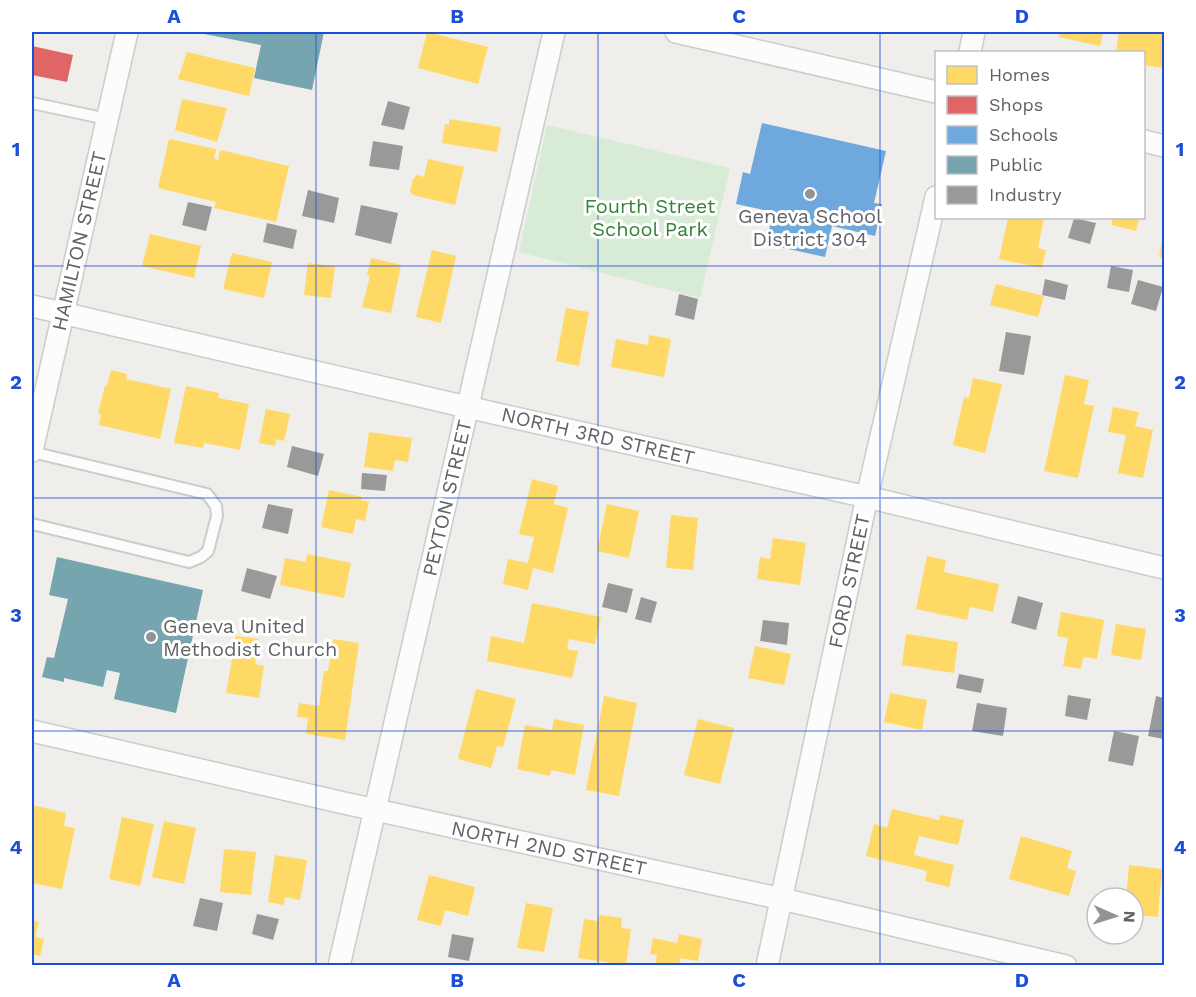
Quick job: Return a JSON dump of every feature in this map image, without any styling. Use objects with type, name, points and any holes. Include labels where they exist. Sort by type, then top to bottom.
[{"type":"street","name":"HAMILTON STREET","points":[[32,452],[127,32]]},
{"type":"street","name":"PEYTON STREET","points":[[339,966],[554,32]]},
{"type":"street","points":[[676,32],[935,92]]},
{"type":"street","points":[[970,51],[975,32]]},
{"type":"street","points":[[1145,141],[1164,146]]},
{"type":"street","name":"FORD STREET","points":[[767,966],[867,497],[935,201]]},
{"type":"street","name":"NORTH 3RD STREET","points":[[32,306],[867,497],[1164,568]]},
{"type":"street","name":"NORTH 2ND STREET","points":[[32,731],[375,810],[782,899],[1066,966]]},
{"type":"lane","points":[[32,103],[107,119]]},
{"type":"lane","points":[[32,452],[207,494],[216,506],[217,516],[208,551],[189,562],[32,524]]},
{"type":"green space","name":"Fourth Street School Park","points":[[547,125],[730,168],[700,298],[519,252]]},
{"type":"building: Homes","points":[[427,32],[488,47],[478,84],[418,68]]},
{"type":"building: Homes","points":[[1060,32],[1103,32],[1100,46],[1059,37]]},
{"type":"building: Homes","points":[[1119,32],[1164,33],[1164,68],[1145,65],[1145,51],[1116,51]]},
{"type":"building: Homes","points":[[187,52],[255,68],[249,96],[178,79]]},
{"type":"building: Homes","points":[[182,99],[227,108],[217,142],[175,130]]},
{"type":"building: Homes","points":[[449,119],[501,127],[497,152],[442,143],[445,124],[449,125]]},
{"type":"building: Homes","points":[[169,139],[216,149],[214,158],[218,160],[220,150],[289,166],[276,222],[214,208],[216,202],[158,188]]},
{"type":"building: Homes","points":[[428,159],[464,167],[455,205],[413,195],[410,191],[413,179],[417,175],[424,177]]},
{"type":"building: Homes","points":[[1008,219],[1044,219],[1038,248],[1046,250],[1042,268],[999,259]]},
{"type":"building: Homes","points":[[1113,219],[1139,219],[1136,231],[1111,225]]},
{"type":"building: Homes","points":[[150,234],[201,246],[194,278],[142,266]]},
{"type":"building: Homes","points":[[1164,235],[1164,258],[1159,257]]},
{"type":"building: Homes","points":[[432,250],[456,256],[441,323],[416,317]]},
{"type":"building: Homes","points":[[232,253],[272,262],[264,298],[223,289]]},
{"type":"building: Homes","points":[[371,258],[401,265],[391,313],[362,307],[370,276],[367,275]]},
{"type":"building: Homes","points":[[308,263],[335,266],[331,298],[304,295]]},
{"type":"building: Homes","points":[[996,284],[1044,296],[1038,317],[990,305]]},
{"type":"building: Homes","points":[[566,308],[589,312],[579,366],[556,361]]},
{"type":"building: Homes","points":[[649,335],[671,339],[664,377],[611,367],[616,339],[648,345]]},
{"type":"building: Homes","points":[[111,370],[127,374],[126,379],[171,389],[160,439],[99,425],[101,414],[98,414]]},
{"type":"building: Homes","points":[[1065,375],[1089,380],[1084,404],[1094,406],[1078,478],[1044,471]]},
{"type":"building: Homes","points":[[973,378],[1002,384],[985,453],[953,445],[964,397],[969,398]]},
{"type":"building: Homes","points":[[186,386],[219,393],[218,398],[249,404],[240,450],[204,443],[203,448],[174,443]]},
{"type":"building: Homes","points":[[1113,407],[1139,412],[1135,426],[1153,430],[1143,478],[1118,473],[1126,435],[1108,432]]},
{"type":"building: Homes","points":[[266,409],[290,414],[284,441],[276,439],[275,446],[259,443]]},
{"type":"building: Homes","points":[[369,432],[412,438],[408,462],[395,460],[393,471],[364,467]]},
{"type":"building: Homes","points":[[532,479],[558,486],[554,504],[568,508],[553,573],[533,568],[528,590],[503,584],[508,559],[528,563],[534,537],[519,534]]},
{"type":"building: Homes","points":[[329,490],[362,497],[361,500],[369,502],[365,521],[356,519],[353,534],[321,527]]},
{"type":"building: Homes","points":[[607,504],[639,511],[629,558],[597,551]]},
{"type":"building: Homes","points":[[671,515],[698,518],[693,570],[666,568]]},
{"type":"building: Homes","points":[[773,538],[806,543],[800,585],[757,579],[760,557],[770,559]]},
{"type":"building: Homes","points":[[307,554],[351,563],[344,598],[280,585],[285,558],[306,562]]},
{"type":"building: Homes","points":[[927,556],[946,560],[944,572],[999,584],[993,612],[970,607],[967,620],[916,609]]},
{"type":"building: Homes","points":[[532,603],[601,617],[595,644],[569,639],[567,649],[578,651],[572,678],[487,661],[491,636],[524,643]]},
{"type":"building: Homes","points":[[1061,612],[1104,620],[1097,659],[1083,657],[1081,669],[1063,666],[1068,638],[1057,636]]},
{"type":"building: Homes","points":[[1116,624],[1146,629],[1141,660],[1111,655]]},
{"type":"building: Homes","points":[[906,634],[958,642],[954,673],[902,665]]},
{"type":"building: Homes","points":[[236,636],[259,639],[255,664],[264,666],[259,698],[226,693]]},
{"type":"building: Homes","points":[[333,639],[359,643],[345,740],[306,734],[308,718],[297,717],[299,703],[319,706],[324,671],[328,671]]},
{"type":"building: Homes","points":[[755,646],[791,654],[784,685],[748,678]]},
{"type":"building: Homes","points":[[476,689],[516,699],[503,747],[497,746],[491,768],[458,759]]},
{"type":"building: Homes","points":[[890,693],[927,700],[922,730],[884,722]]},
{"type":"building: Homes","points":[[604,696],[637,703],[619,796],[586,790]]},
{"type":"building: Homes","points":[[554,719],[584,725],[575,775],[551,770],[550,776],[517,769],[525,725],[552,730]]},
{"type":"building: Homes","points":[[698,719],[734,728],[720,784],[684,775]]},
{"type":"building: Homes","points":[[32,805],[66,813],[64,826],[75,828],[62,889],[32,883]]},
{"type":"building: Homes","points":[[892,809],[939,820],[940,815],[964,820],[958,845],[919,836],[914,855],[954,865],[949,887],[925,881],[927,871],[866,856],[874,824],[887,828]]},
{"type":"building: Homes","points":[[122,817],[154,824],[140,886],[109,879]]},
{"type":"building: Homes","points":[[164,821],[196,828],[184,884],[152,877]]},
{"type":"building: Homes","points":[[1021,836],[1072,851],[1067,868],[1076,871],[1069,896],[1009,879]]},
{"type":"building: Homes","points":[[224,849],[256,852],[251,895],[220,892]]},
{"type":"building: Homes","points":[[275,855],[307,860],[300,900],[285,897],[284,905],[268,902]]},
{"type":"building: Homes","points":[[1129,865],[1162,869],[1158,917],[1145,916],[1145,886],[1127,886]]},
{"type":"building: Homes","points":[[429,875],[475,887],[468,916],[445,910],[441,926],[417,920]]},
{"type":"building: Homes","points":[[526,903],[553,908],[544,952],[517,948]]},
{"type":"building: Homes","points":[[599,915],[622,918],[621,928],[631,929],[626,965],[578,958],[584,919],[597,921]]},
{"type":"building: Homes","points":[[32,920],[39,922],[35,937],[44,939],[40,956],[32,954]]},
{"type":"building: Homes","points":[[679,934],[702,939],[698,961],[680,958],[679,966],[655,966],[657,955],[650,954],[653,938],[677,943]]},
{"type":"building: Shops","points":[[32,46],[73,55],[67,82],[32,75]]},
{"type":"building: Schools","points":[[762,123],[886,151],[874,203],[882,204],[875,236],[832,226],[825,257],[766,244],[773,212],[736,204],[743,172],[750,174]]},
{"type":"building: Public","points":[[199,32],[324,32],[312,90],[254,78],[261,45]]},
{"type":"building: Public","points":[[57,557],[203,590],[176,713],[114,699],[120,673],[107,670],[103,687],[64,678],[64,682],[42,677],[47,657],[54,658],[68,599],[49,595]]},
{"type":"building: Industry","points":[[388,101],[410,107],[404,130],[381,125]]},
{"type":"building: Industry","points":[[373,141],[403,146],[399,170],[369,166]]},
{"type":"building: Industry","points":[[308,190],[339,198],[334,223],[302,216]]},
{"type":"building: Industry","points":[[188,202],[212,207],[206,231],[182,225]]},
{"type":"building: Industry","points":[[361,205],[398,213],[391,244],[355,235]]},
{"type":"building: Industry","points":[[1074,219],[1096,223],[1090,244],[1068,238]]},
{"type":"building: Industry","points":[[267,223],[297,230],[293,249],[263,242]]},
{"type":"building: Industry","points":[[1111,266],[1133,270],[1129,292],[1107,288]]},
{"type":"building: Industry","points":[[1045,279],[1068,285],[1065,300],[1042,295]]},
{"type":"building: Industry","points":[[1138,280],[1163,287],[1156,311],[1131,304]]},
{"type":"building: Industry","points":[[679,294],[698,299],[694,320],[675,315]]},
{"type":"building: Industry","points":[[1006,332],[1031,336],[1024,375],[999,371]]},
{"type":"building: Industry","points":[[292,446],[324,454],[318,476],[287,467]]},
{"type":"building: Industry","points":[[362,473],[387,475],[385,491],[361,489]]},
{"type":"building: Industry","points":[[268,504],[293,509],[288,534],[262,528]]},
{"type":"building: Industry","points":[[247,568],[277,576],[270,599],[241,591]]},
{"type":"building: Industry","points":[[608,583],[633,589],[627,613],[602,607]]},
{"type":"building: Industry","points":[[1018,596],[1043,603],[1036,630],[1011,623]]},
{"type":"building: Industry","points":[[641,597],[657,602],[651,623],[635,619]]},
{"type":"building: Industry","points":[[763,620],[789,623],[787,645],[760,641]]},
{"type":"building: Industry","points":[[959,674],[984,679],[981,693],[956,688]]},
{"type":"building: Industry","points":[[1068,695],[1091,699],[1087,720],[1065,716]]},
{"type":"building: Industry","points":[[1156,696],[1164,698],[1164,739],[1148,736]]},
{"type":"building: Industry","points":[[977,703],[1007,708],[1003,736],[972,731]]},
{"type":"building: Industry","points":[[1114,731],[1139,736],[1133,766],[1108,761]]},
{"type":"building: Industry","points":[[200,898],[223,903],[217,931],[193,926]]},
{"type":"building: Industry","points":[[257,914],[279,919],[273,940],[252,934]]},
{"type":"building: Industry","points":[[452,934],[474,938],[469,961],[448,957]]},
{"type":"place","name":"Geneva School District 304","points":[[810,194]]},
{"type":"place","name":"Geneva United Methodist Church","points":[[151,637]]}]
